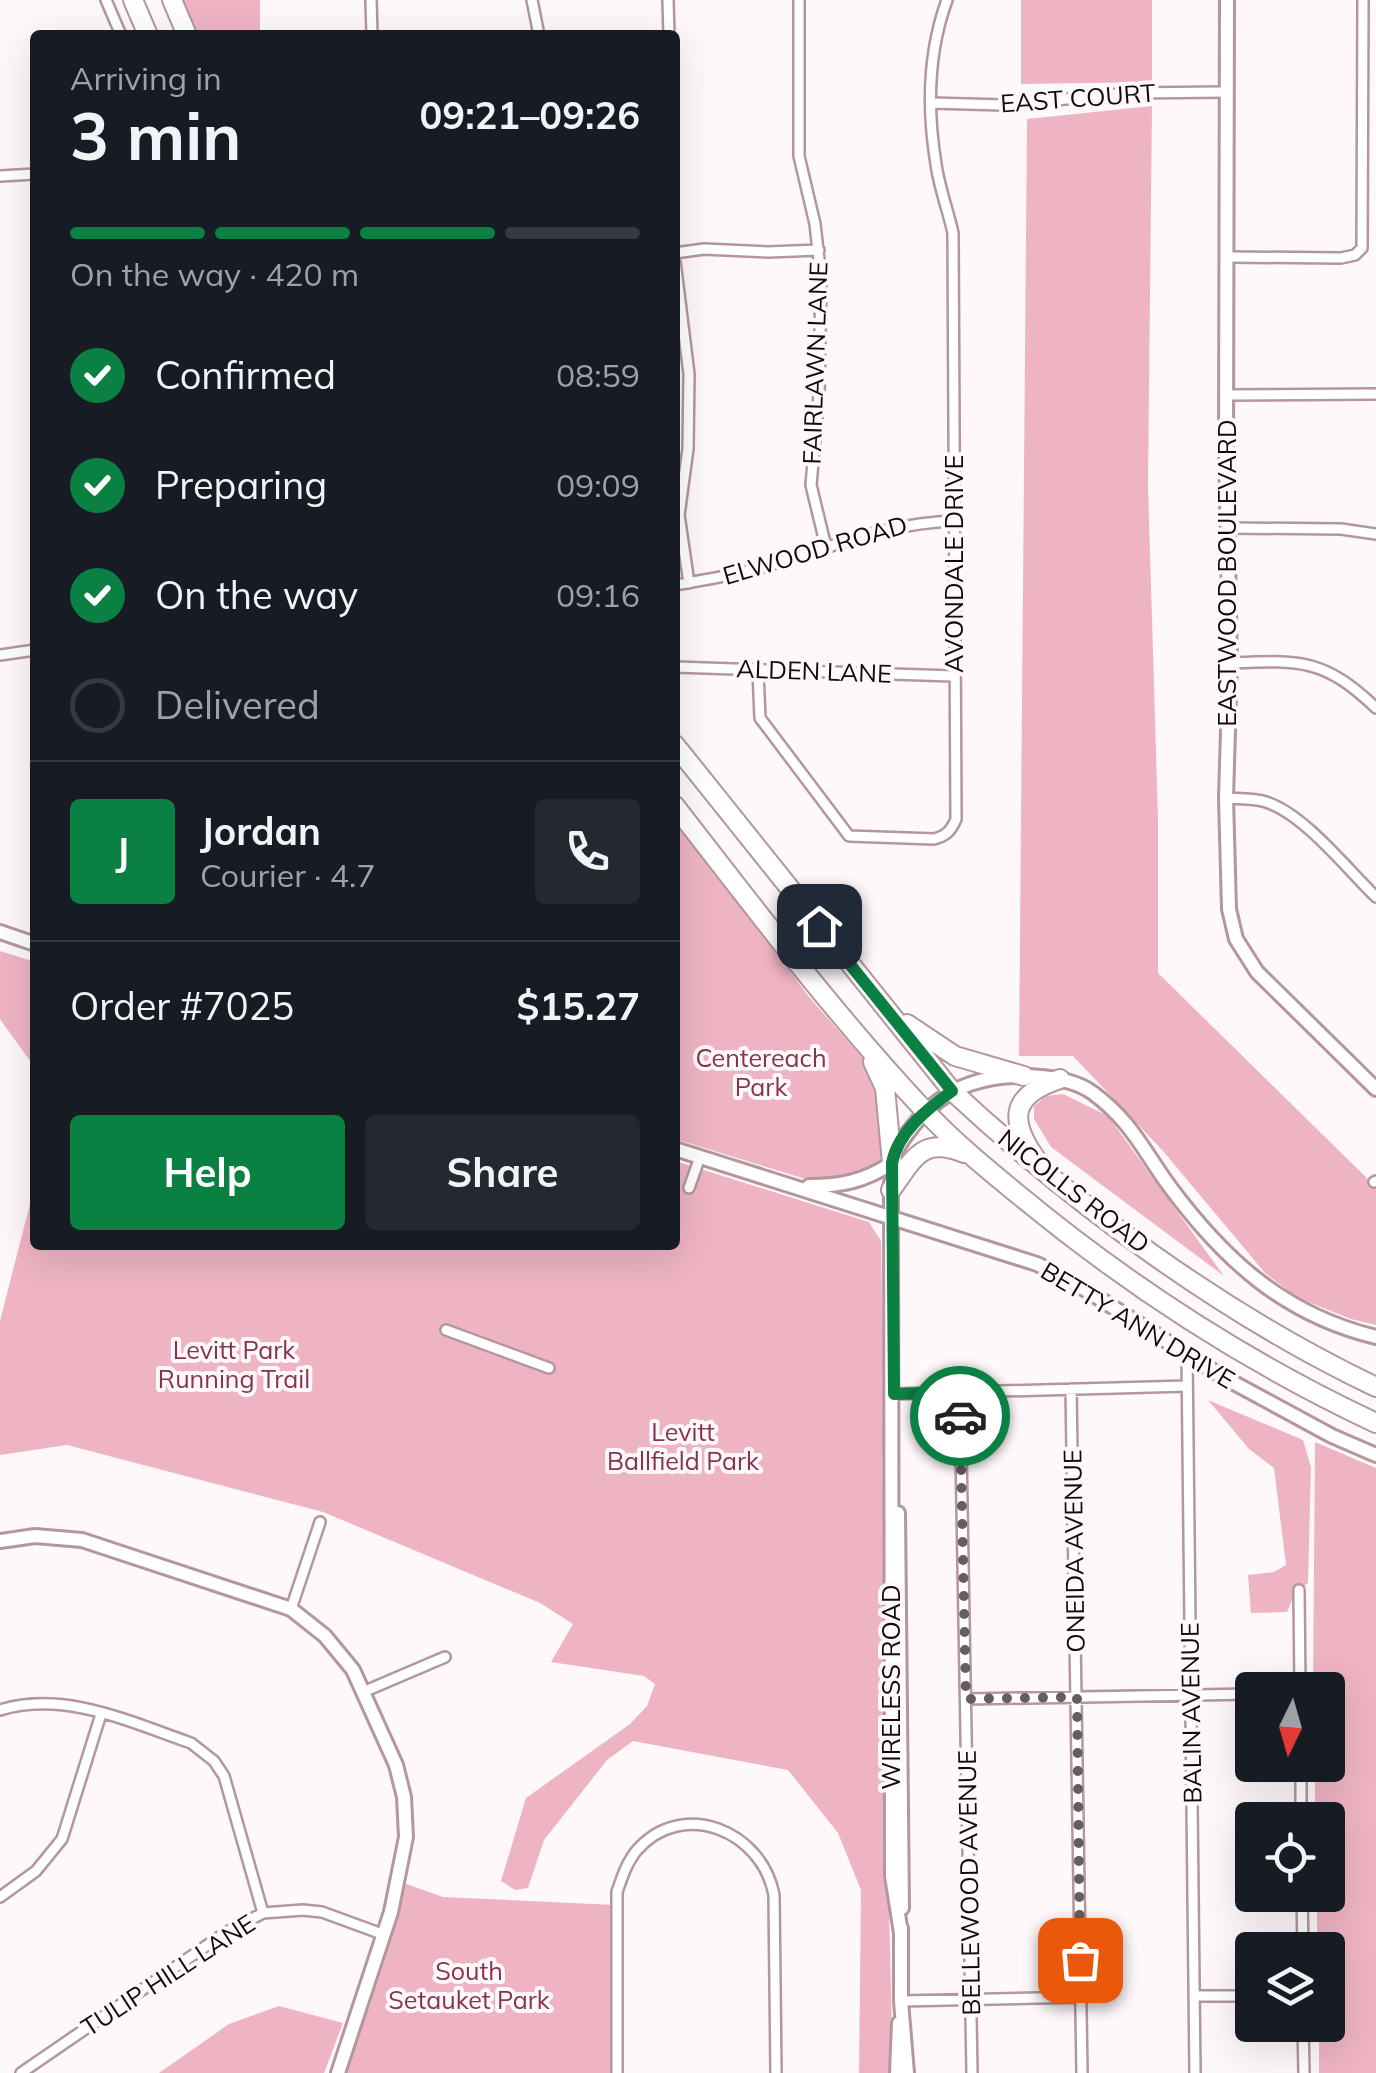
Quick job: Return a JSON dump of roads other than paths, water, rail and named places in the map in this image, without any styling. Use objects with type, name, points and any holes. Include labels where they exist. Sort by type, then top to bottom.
[{"type":"highway","points":[[133,0],[146,30]]},
{"type":"highway","points":[[172,0],[185,30]]},
{"type":"highway","name":"NICOLLS ROAD","points":[[680,751],[952,1091],[1048,1176],[1257,1324],[1376,1387]]},
{"type":"highway","name":"NICOLLS ROAD","points":[[680,812],[865,1043],[925,1111],[971,1155],[1058,1228],[1160,1301],[1268,1369],[1376,1423]]},
{"type":"highway","points":[[886,1008],[955,1056],[1024,1076]]},
{"type":"highway","points":[[865,1043],[885,1088],[892,1163]]},
{"type":"highway","points":[[1048,1176],[1021,1136],[1018,1116],[1028,1093],[1060,1080]]},
{"type":"highway","points":[[891,1190],[925,1148],[949,1146],[971,1155]]},
{"type":"street","points":[[106,0],[120,30]]},
{"type":"street","points":[[371,0],[372,30]]},
{"type":"street","points":[[532,0],[538,30]]},
{"type":"street","points":[[668,0],[668,30]]},
{"type":"street","name":"FAIRLAWN LANE","points":[[799,0],[800,156],[819,250],[819,394],[810,468],[826,547]]},
{"type":"street","name":"AVONDALE DRIVE","points":[[758,671],[760,718],[850,836],[934,839],[952,829],[956,820],[953,233],[936,170],[932,103],[933,42],[947,0]]},
{"type":"street","name":"EASTWOOD BOULEVARD","points":[[1227,0],[1229,909],[1236,940],[1270,987],[1376,1089]]},
{"type":"street","points":[[1228,256],[1341,258],[1355,255],[1362,248],[1362,0]]},
{"type":"street","name":"EAST COURT","points":[[932,103],[1003,106],[1130,93],[1225,92]]},
{"type":"street","points":[[0,176],[30,174]]},
{"type":"street","points":[[680,252],[704,248],[819,250]]},
{"type":"street","points":[[680,301],[689,374],[688,448],[680,508]]},
{"type":"street","points":[[1227,395],[1376,394]]},
{"type":"street","points":[[680,521],[690,582]]},
{"type":"street","name":"ELWOOD ROAD","points":[[680,584],[762,568],[898,525],[954,521]]},
{"type":"street","points":[[1228,528],[1341,529],[1376,534]]},
{"type":"street","points":[[0,654],[30,651]]},
{"type":"street","points":[[1230,663],[1294,662],[1320,668],[1338,675],[1376,708]]},
{"type":"street","name":"ALDEN LANE","points":[[680,666],[954,676]]},
{"type":"street","points":[[1226,798],[1265,802],[1278,808],[1307,830],[1376,896]]},
{"type":"street","points":[[0,932],[30,942]]},
{"type":"street","points":[[794,1186],[848,1183],[874,1175],[892,1163],[898,1146],[925,1111],[970,1082],[1002,1075],[1060,1080],[1092,1093],[1132,1128],[1193,1218],[1251,1275],[1286,1302],[1319,1320],[1376,1337]]},
{"type":"street","name":"BETTY ANN DRIVE","points":[[680,1151],[891,1215],[1049,1269],[1257,1396],[1376,1456]]},
{"type":"street","points":[[689,1188],[700,1157]]},
{"type":"street","name":"WIRELESS ROAD","points":[[892,1163],[904,1877],[897,2073]]},
{"type":"street","points":[[446,1330],[549,1368]]},
{"type":"street","name":"BALIN AVENUE","points":[[1187,1354],[1195,2073]]},
{"type":"street","points":[[894,1394],[1187,1386]]},
{"type":"street","name":"ONEIDA AVENUE","points":[[1072,1390],[1082,2073]]},
{"type":"street","name":"BELLEWOOD AVENUE","points":[[960,1392],[972,2073]]},
{"type":"street","points":[[291,1609],[320,1522]]},
{"type":"street","points":[[0,1541],[35,1536],[82,1540],[291,1609],[334,1646],[352,1670],[391,1749],[406,1811],[403,1866],[338,2073]]},
{"type":"street","points":[[1299,1590],[1300,1672]]},
{"type":"street","points":[[363,1692],[445,1657]]},
{"type":"street","points":[[966,1699],[1235,1694]]},
{"type":"street","points":[[0,1710],[48,1702],[102,1714],[191,1743],[214,1761],[224,1776],[263,1913]]},
{"type":"street","points":[[0,1897],[36,1871],[62,1839],[102,1714]]},
{"type":"street","points":[[618,2073],[617,1892],[626,1867],[638,1849],[658,1834],[683,1826],[707,1826],[734,1835],[756,1853],[769,1875],[774,1895],[776,2073]]},
{"type":"street","name":"TULIP HILL LANE","points":[[21,2073],[225,1932],[263,1913],[322,1912],[382,1934]]},
{"type":"street","points":[[1194,1996],[1235,1996]]},
{"type":"street","points":[[901,2001],[1080,1998]]},
{"type":"street","name":"WIRELESS ROAD","points":[[901,2001],[907,2073]]},
{"type":"street","points":[[1304,2042],[1304,2073]]},
{"type":"park label","name":"Centereach Park","points":[[761,1072]]},
{"type":"park label","name":"Levitt Park Running Trail","points":[[234,1364]]},
{"type":"park label","name":"Levitt Ballfield Park","points":[[683,1446]]},
{"type":"park label","name":"South Setauket Park","points":[[469,1986]]}]
